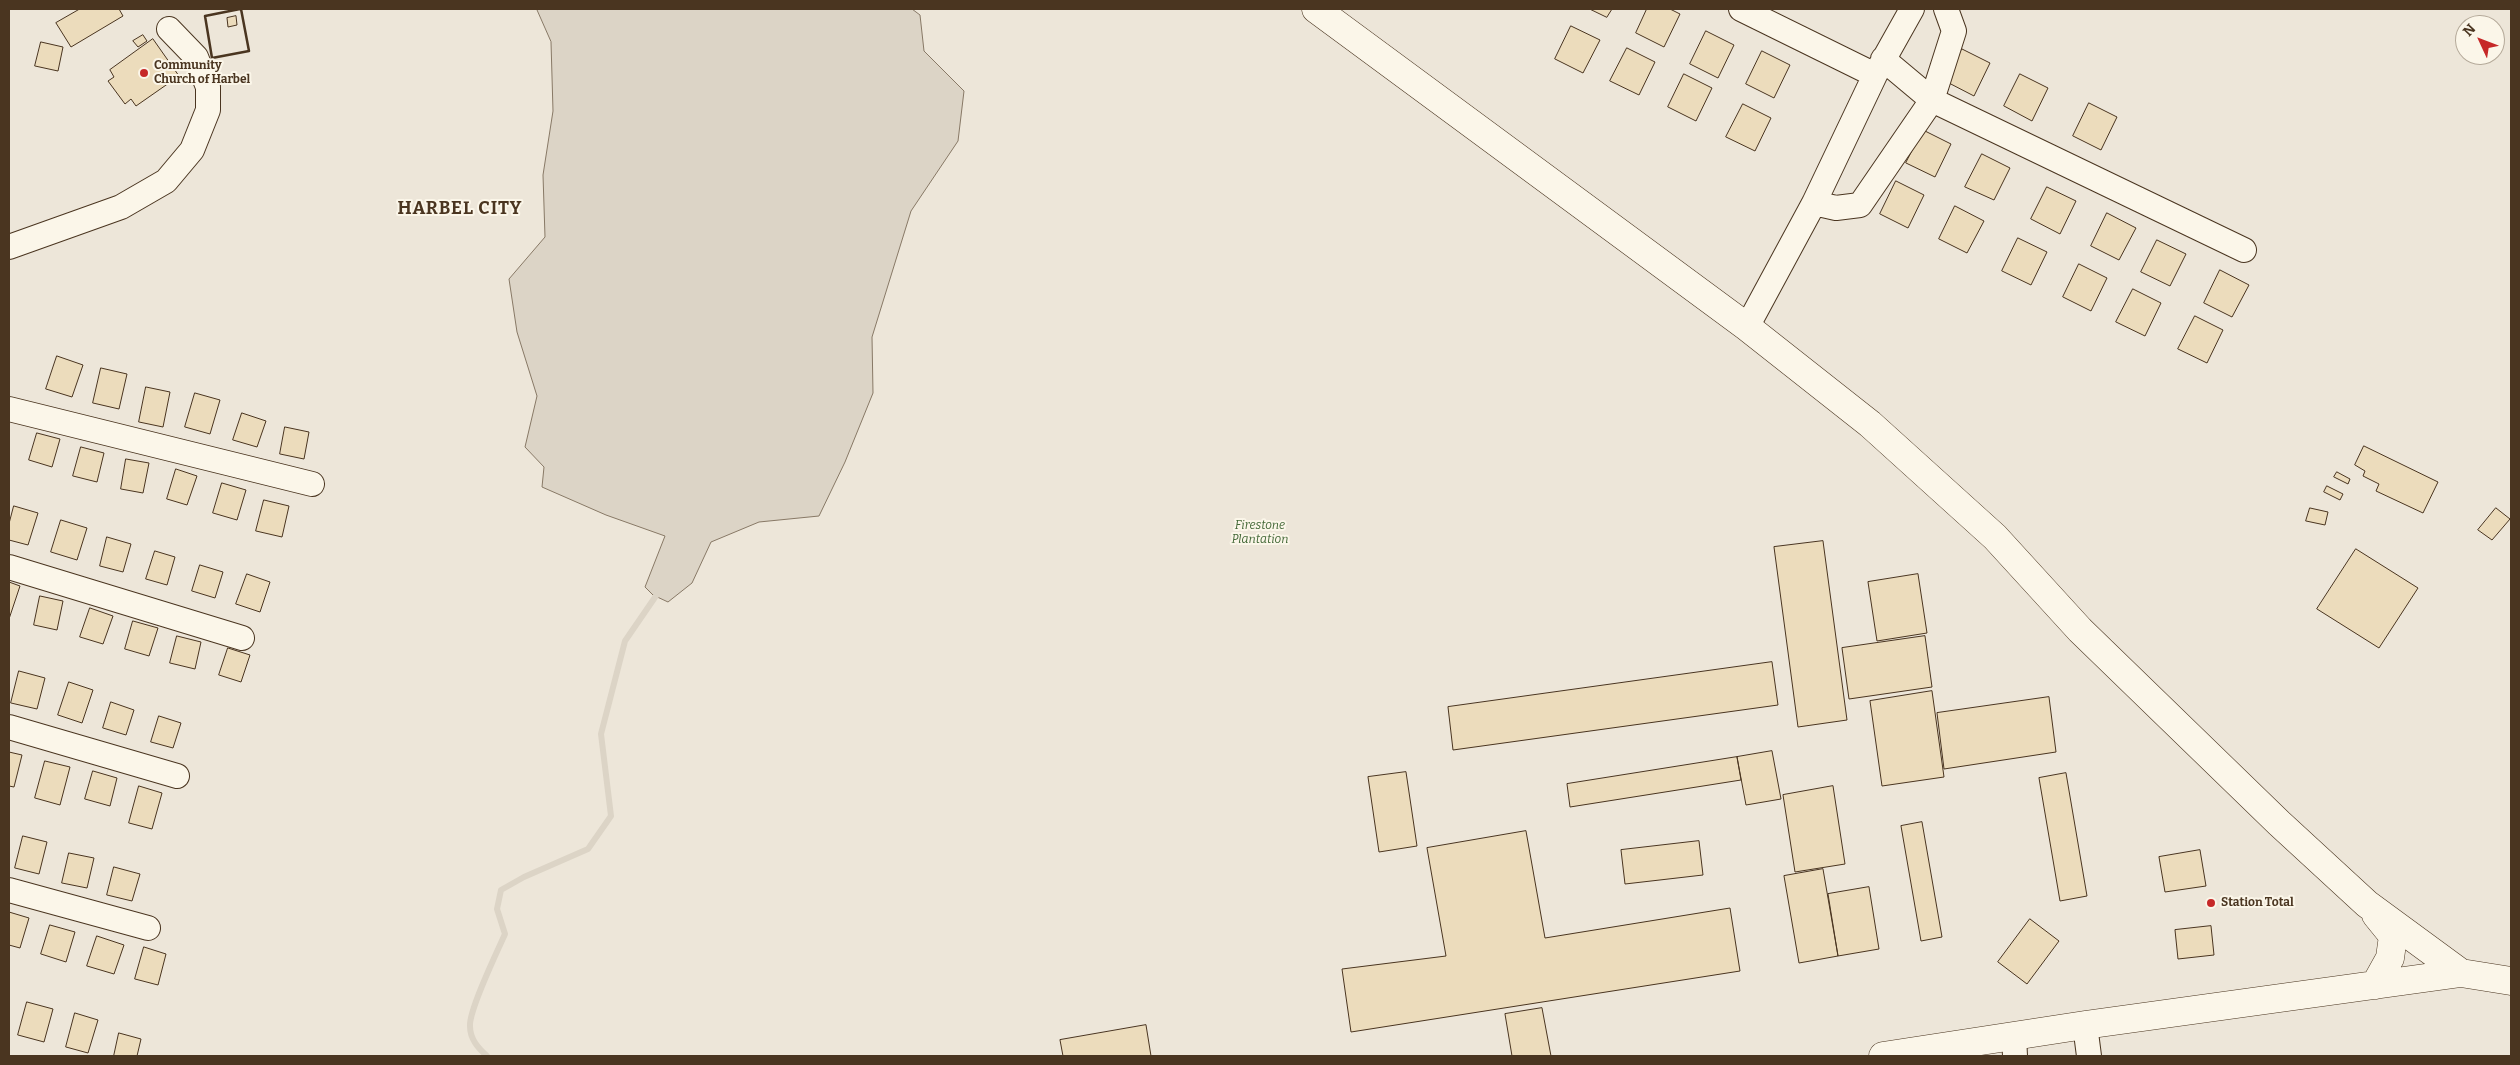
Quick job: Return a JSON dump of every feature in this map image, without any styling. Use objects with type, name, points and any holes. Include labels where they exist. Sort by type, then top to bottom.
[{"type":"main road","points":[[1316,9],[1747,327],[1870,424],[1995,538],[2080,630],[2279,823],[2367,904],[2461,973]]},
{"type":"main road","points":[[2367,904],[2393,936],[2390,958],[2375,985]]},
{"type":"main road","points":[[1883,1056],[2015,1046],[2085,1025],[2461,973],[2511,981]]},
{"type":"street","points":[[1741,9],[1879,67],[1932,100],[2244,250]]},
{"type":"street","points":[[1747,327],[1814,203],[1879,67],[1912,9]]},
{"type":"street","points":[[1814,203],[1836,208],[1860,205],[1932,100],[1954,30],[1946,9]]},
{"type":"street","points":[[9,247],[121,207],[166,181],[192,150],[208,110],[208,87],[196,57],[169,29]]},
{"type":"street","points":[[9,409],[312,484]]},
{"type":"street","points":[[9,566],[242,638]]},
{"type":"street","points":[[9,727],[177,776]]},
{"type":"street","points":[[9,890],[148,928]]},
{"type":"street","points":[[2085,1025],[2089,1056]]},
{"type":"green space","name":"Firestone Plantation","points":[[9,9],[2511,9],[2511,1056],[9,1056]]},
{"type":"shaded area","points":[[537,9],[912,9],[920,15],[924,51],[964,91],[958,141],[911,211],[872,337],[873,393],[845,462],[819,516],[759,522],[711,542],[692,583],[668,602],[653,595],[645,587],[665,536],[606,515],[542,487],[544,467],[525,447],[537,396],[517,332],[509,279],[545,237],[543,175],[553,111],[551,42]]},
{"type":"building","points":[[80,9],[119,9],[123,16],[71,47],[56,23]]},
{"type":"building","points":[[1590,9],[1612,9],[1607,17]]},
{"type":"building","points":[[1647,9],[1670,9],[1680,14],[1664,47],[1636,33]]},
{"type":"building","points":[[236,16],[237,25],[228,27],[227,18]]},
{"type":"building","points":[[1571,26],[1600,40],[1583,73],[1555,59]]},
{"type":"building","points":[[1706,31],[1734,45],[1718,78],[1690,64]]},
{"type":"building","points":[[143,35],[147,41],[138,47],[133,41]]},
{"type":"building","name":"Community Church of Harbel","points":[[153,39],[179,76],[136,106],[131,99],[125,104],[108,81],[114,77],[110,70]]},
{"type":"building","points":[[41,42],[63,47],[58,71],[35,66]]},
{"type":"building","points":[[1627,48],[1655,62],[1639,95],[1610,81]]},
{"type":"building","points":[[1962,49],[1990,63],[1974,96],[1945,81]]},
{"type":"building","points":[[1762,51],[1790,65],[1774,98],[1746,84]]},
{"type":"building","points":[[1684,74],[1712,88],[1696,121],[1668,107]]},
{"type":"building","points":[[2020,74],[2048,88],[2032,121],[2004,106]]},
{"type":"building","points":[[2089,103],[2117,117],[2101,150],[2073,136]]},
{"type":"building","points":[[1743,104],[1771,118],[1755,151],[1726,137]]},
{"type":"building","points":[[1923,130],[1951,144],[1935,177],[1906,163]]},
{"type":"building","points":[[1982,154],[2010,168],[1994,200],[1965,187]]},
{"type":"building","points":[[1896,181],[1924,195],[1908,228],[1880,214]]},
{"type":"building","points":[[2047,187],[2076,201],[2060,234],[2031,219]]},
{"type":"building","points":[[1955,206],[1984,221],[1967,253],[1939,239]]},
{"type":"building","points":[[2107,213],[2136,228],[2119,260],[2091,246]]},
{"type":"building","points":[[2018,238],[2047,252],[2031,285],[2002,271]]},
{"type":"building","points":[[2157,240],[2186,254],[2170,286],[2141,272]]},
{"type":"building","points":[[2079,264],[2107,278],[2091,311],[2063,297]]},
{"type":"building","points":[[2220,270],[2249,285],[2232,317],[2204,303]]},
{"type":"building","points":[[2133,289],[2161,303],[2145,336],[2116,322]]},
{"type":"building","points":[[2195,316],[2223,330],[2207,363],[2178,349]]},
{"type":"building","points":[[57,356],[83,365],[72,397],[46,389]]},
{"type":"building","points":[[101,368],[127,374],[119,409],[93,403]]},
{"type":"building","points":[[146,387],[170,392],[163,427],[139,422]]},
{"type":"building","points":[[195,393],[220,400],[210,434],[185,427]]},
{"type":"building","points":[[242,413],[266,421],[257,447],[233,440]]},
{"type":"building","points":[[285,427],[309,432],[304,459],[280,454]]},
{"type":"building","points":[[37,433],[60,439],[52,467],[29,460]]},
{"type":"building","points":[[2364,446],[2438,482],[2423,513],[2376,491],[2379,484],[2363,476],[2365,471],[2355,465]]},
{"type":"building","points":[[81,447],[104,453],[97,482],[73,476]]},
{"type":"building","points":[[126,459],[149,463],[143,493],[121,489]]},
{"type":"building","points":[[176,469],[197,476],[187,505],[167,499]]},
{"type":"building","points":[[2337,472],[2350,479],[2348,484],[2334,477]]},
{"type":"building","points":[[222,483],[246,490],[237,520],[213,513]]},
{"type":"building","points":[[2327,486],[2343,494],[2340,500],[2324,492]]},
{"type":"building","points":[[264,500],[289,506],[282,537],[256,531]]},
{"type":"building","points":[[14,506],[38,513],[28,545],[9,540],[9,524]]},
{"type":"building","points":[[2310,508],[2328,512],[2325,525],[2306,521]]},
{"type":"building","points":[[2496,508],[2510,519],[2492,540],[2478,530]]},
{"type":"building","points":[[61,520],[87,528],[77,560],[51,552]]},
{"type":"building","points":[[107,537],[131,544],[123,572],[100,566]]},
{"type":"building","points":[[1823,541],[1847,720],[1798,727],[1774,547]]},
{"type":"building","points":[[2356,549],[2418,588],[2379,648],[2317,609]]},
{"type":"building","points":[[155,551],[175,557],[167,585],[146,579]]},
{"type":"building","points":[[200,565],[223,572],[215,598],[192,591]]},
{"type":"building","points":[[247,574],[270,582],[260,612],[236,604]]},
{"type":"building","points":[[1918,574],[1927,633],[1877,641],[1868,582]]},
{"type":"building","points":[[9,582],[20,586],[9,619]]},
{"type":"building","points":[[40,596],[63,601],[57,630],[34,625]]},
{"type":"building","points":[[90,608],[113,616],[103,644],[80,637]]},
{"type":"building","points":[[133,621],[158,628],[149,656],[125,649]]},
{"type":"building","points":[[177,636],[201,642],[195,669],[170,663]]},
{"type":"building","points":[[1925,636],[1932,687],[1849,699],[1842,648]]},
{"type":"building","points":[[228,648],[250,655],[241,682],[219,675]]},
{"type":"building","points":[[1772,662],[1778,705],[1453,750],[1448,707]]},
{"type":"building","points":[[19,671],[45,678],[37,709],[11,703]]},
{"type":"building","points":[[69,682],[93,690],[82,723],[58,715]]},
{"type":"building","points":[[1932,691],[1944,777],[1882,786],[1870,701]]},
{"type":"building","points":[[2049,697],[2056,752],[1944,769],[1937,713]]},
{"type":"building","points":[[111,702],[134,710],[126,735],[103,728]]},
{"type":"building","points":[[159,716],[181,723],[173,748],[151,742]]},
{"type":"building","points":[[1772,751],[1781,799],[1746,805],[1737,757]]},
{"type":"building","points":[[9,752],[22,755],[14,787],[9,786]]},
{"type":"building","points":[[1737,757],[1741,780],[1570,807],[1567,784]]},
{"type":"building","points":[[45,761],[70,767],[60,805],[35,798]]},
{"type":"building","points":[[93,771],[117,778],[110,806],[85,799]]},
{"type":"building","points":[[1406,772],[1417,846],[1379,852],[1368,777]]},
{"type":"building","points":[[2066,773],[2087,896],[2060,901],[2039,778]]},
{"type":"building","points":[[139,786],[162,793],[152,829],[129,823]]},
{"type":"building","points":[[1833,786],[1845,864],[1795,872],[1783,795]]},
{"type":"building","points":[[1922,822],[1942,937],[1921,941],[1901,826]]},
{"type":"building","points":[[1526,831],[1545,938],[1730,908],[1740,971],[1351,1032],[1342,969],[1446,956],[1427,848]]},
{"type":"building","points":[[23,836],[47,842],[39,874],[15,868]]},
{"type":"building","points":[[1699,841],[1703,875],[1625,884],[1621,850]]},
{"type":"building","points":[[2200,850],[2206,886],[2165,892],[2159,857]]},
{"type":"building","points":[[69,853],[94,858],[87,888],[62,883]]},
{"type":"building","points":[[114,867],[140,874],[132,901],[107,895]]},
{"type":"building","points":[[1823,869],[1838,956],[1799,963],[1784,876]]},
{"type":"building","points":[[1869,887],[1879,949],[1838,956],[1828,894]]},
{"type":"building","points":[[9,912],[29,918],[20,948],[9,945]]},
{"type":"building","points":[[2030,919],[2059,941],[2027,984],[1998,962]]},
{"type":"building","points":[[50,925],[75,932],[66,962],[41,954]]},
{"type":"building","points":[[2211,926],[2214,955],[2178,959],[2175,930]]},
{"type":"building","points":[[97,936],[124,945],[114,974],[87,966]]},
{"type":"building","points":[[144,947],[166,954],[158,985],[135,979]]},
{"type":"building","points":[[27,1002],[53,1009],[44,1042],[18,1035]]},
{"type":"building","points":[[1542,1008],[1551,1056],[1512,1056],[1505,1014]]},
{"type":"building","points":[[75,1013],[98,1020],[88,1053],[66,1047]]},
{"type":"building","points":[[1146,1025],[1151,1056],[1063,1056],[1060,1040]]},
{"type":"building","points":[[119,1033],[141,1039],[137,1056],[114,1056]]},
{"type":"waterway","points":[[487,1056],[475,1043],[471,1035],[470,1026],[474,1007],[505,934],[497,909],[501,890],[524,877],[588,849],[611,816],[601,734],[625,641],[660,590]]},
{"type":"wall","points":[[240,9],[205,16],[212,58],[249,51],[241,9]]},
{"type":"place","name":"Community Church of Harbel","points":[[144,73]]},
{"type":"place","name":"Station Total","points":[[2211,903]]},
{"type":"district","name":"HARBEL CITY","points":[[460,209]]}]
